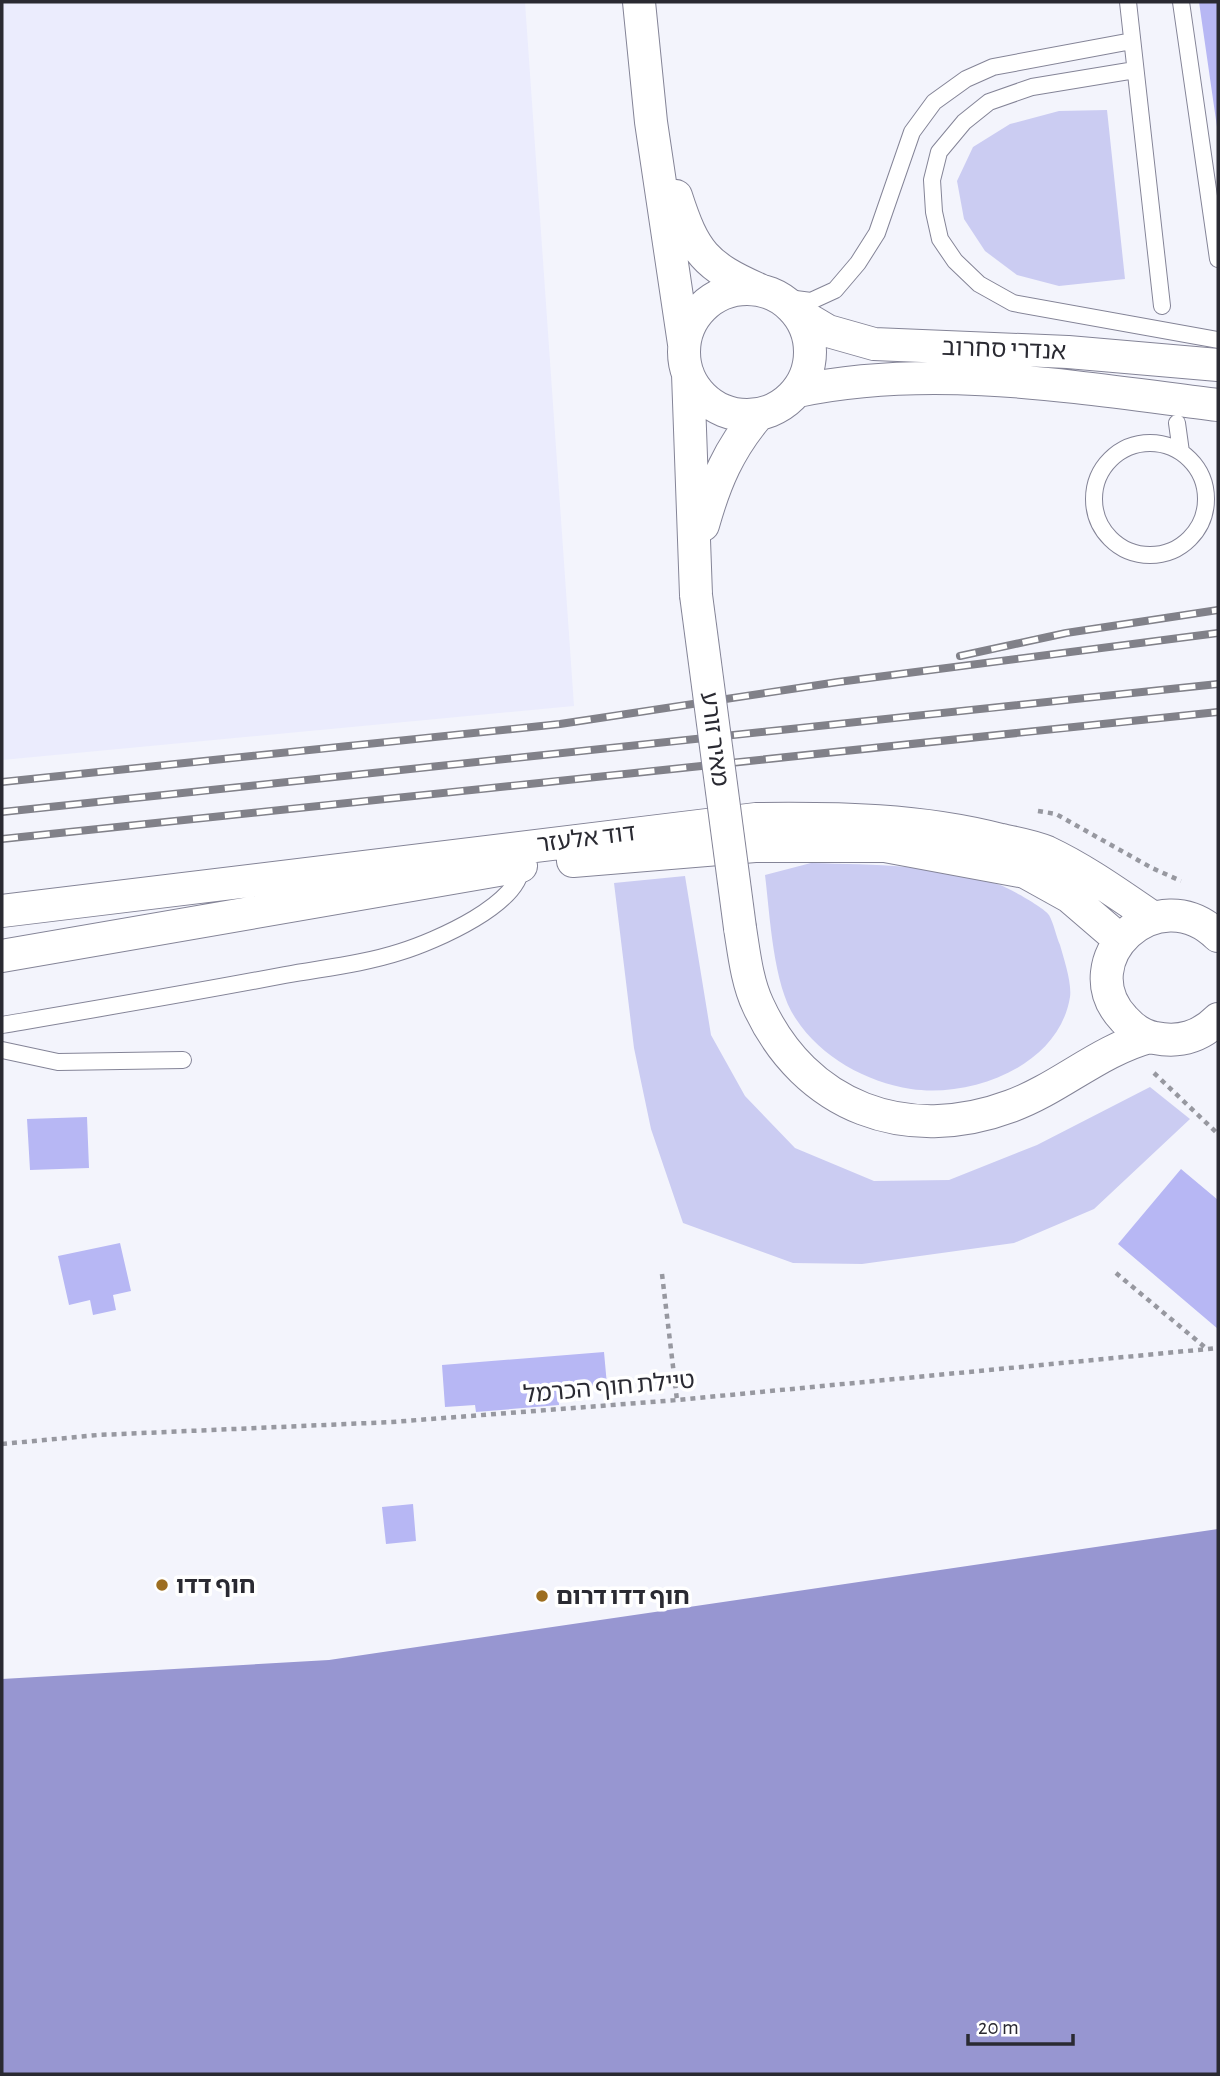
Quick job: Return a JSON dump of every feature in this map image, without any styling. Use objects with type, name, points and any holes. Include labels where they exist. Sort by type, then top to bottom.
[{"type":"street","name":"מאיר זורע","points":[[639,2],[651,121],[686,359],[696,595],[745,962],[757,1003],[778,1042],[799,1068],[836,1096],[873,1115],[918,1122],[960,1121],[1022,1101],[1054,1087],[1090,1063]]},
{"type":"street","name":"מאיר זורע","points":[[651,121],[688,233],[705,258],[729,276],[779,299]]},
{"type":"street","points":[[739,289],[779,299],[807,330],[811,352],[807,373],[798,391],[787,402],[758,415],[723,411],[696,390],[686,359],[690,324],[702,307],[719,295],[739,289]]},
{"type":"street","name":"אנדרי סחרוב","points":[[779,299],[828,331],[874,344],[1068,352],[1218,365]]},
{"type":"street","name":"אנדרי סחרוב","points":[[798,391],[848,381],[925,377],[1085,389],[1218,405]]},
{"type":"street","name":"מאיר זורע","points":[[696,550],[723,465],[738,438],[758,415]]},
{"type":"street","name":"דוד אלעזר","points":[[2,911],[756,819],[898,821],[972,832],[1045,851],[1094,877],[1152,917]]},
{"type":"street","name":"דוד אלעזר","points":[[2,956],[522,866],[755,846],[885,846],[1024,872],[1070,897],[1119,940]]},
{"type":"street","points":[[1218,936],[1191,917],[1172,914],[1152,917],[1134,926],[1119,940],[1107,976],[1110,996],[1118,1013],[1132,1027],[1149,1037],[1169,1041],[1189,1038],[1207,1030],[1218,1019]]},
{"type":"street","points":[[1090,1063],[1105,1026],[1110,996]]},
{"type":"street","points":[[1090,1063],[1121,1046],[1149,1037]]},
{"type":"lane","points":[[1128,2],[1162,306]]},
{"type":"lane","points":[[1181,2],[1218,259]]},
{"type":"lane","points":[[779,299],[811,301],[835,290],[858,263],[877,233],[912,132],[934,102],[966,79],[993,67],[1132,41]]},
{"type":"lane","points":[[1135,71],[1032,88],[989,102],[964,122],[939,152],[932,180],[934,212],[940,239],[955,261],[979,284],[1013,303],[1218,340]]},
{"type":"lane","points":[[1177,423],[1181,452],[1194,464],[1203,480],[1207,498],[1204,516],[1196,532],[1182,545],[1166,553],[1148,555],[1130,552],[1115,542],[1096,515],[1096,482],[1103,468],[1113,456],[1128,446],[1146,442],[1164,444],[1181,452]]},
{"type":"lane","points":[[2,1025],[176,996],[400,952],[490,912],[514,887],[521,875],[522,866],[516,853],[496,849]]},
{"type":"lane","points":[[2,1050],[58,1062],[183,1060]]},
{"type":"path","points":[[1154,1073],[1218,1133]]},
{"type":"path","points":[[1116,1273],[1207,1350]]},
{"type":"path","points":[[662,1274],[677,1399]]},
{"type":"path","name":"טיילת חוף הכרמל","points":[[2,1444],[98,1435],[392,1422],[677,1399],[1218,1348]]},
{"type":"shaded area","points":[[2,2],[525,2],[574,706],[2,760]]},
{"type":"shaded area","points":[[1107,110],[1125,279],[1059,286],[1017,275],[985,251],[964,219],[957,181],[973,147],[1010,124],[1059,111]]},
{"type":"shaded area","points":[[811,863],[907,867],[954,873],[1000,885],[1041,908],[1049,915],[1054,926],[1069,978],[1070,991],[1063,1021],[1049,1042],[1031,1059],[1009,1072],[985,1082],[935,1090],[894,1086],[861,1074],[832,1056],[806,1033],[788,1005],[777,969],[765,875]]},
{"type":"shaded area","points":[[685,876],[711,1035],[745,1096],[795,1148],[874,1181],[949,1180],[1037,1145],[1150,1087],[1190,1119],[1094,1209],[1014,1243],[862,1264],[793,1263],[683,1223],[651,1129],[634,1048],[614,883]]},
{"type":"shaded area","points":[[1218,1529],[1218,2074],[2,2074],[2,1679],[329,1660]]},
{"type":"building","points":[[1199,2],[1218,2],[1218,127],[1217,127]]},
{"type":"building","points":[[87,1117],[89,1168],[30,1170],[27,1119]]},
{"type":"building","points":[[1181,1169],[1218,1200],[1218,1329],[1118,1244]]},
{"type":"building","points":[[120,1243],[131,1291],[113,1295],[116,1310],[93,1315],[90,1300],[69,1305],[58,1256]]},
{"type":"building","points":[[604,1352],[607,1385],[558,1389],[559,1405],[476,1412],[475,1405],[445,1407],[442,1365]]},
{"type":"building","points":[[413,1504],[416,1541],[386,1544],[382,1507]]},
{"type":"railway","points":[[960,656],[1066,633],[1218,610]]},
{"type":"railway","points":[[2,782],[560,724],[838,682],[1218,633]]},
{"type":"railway","points":[[2,812],[1218,684]]},
{"type":"railway","points":[[2,839],[1218,712]]},
{"type":"place","name":"חוף דדו","points":[[162,1585]]},
{"type":"place","name":"חוף דדו דרום","points":[[542,1596]]}]
